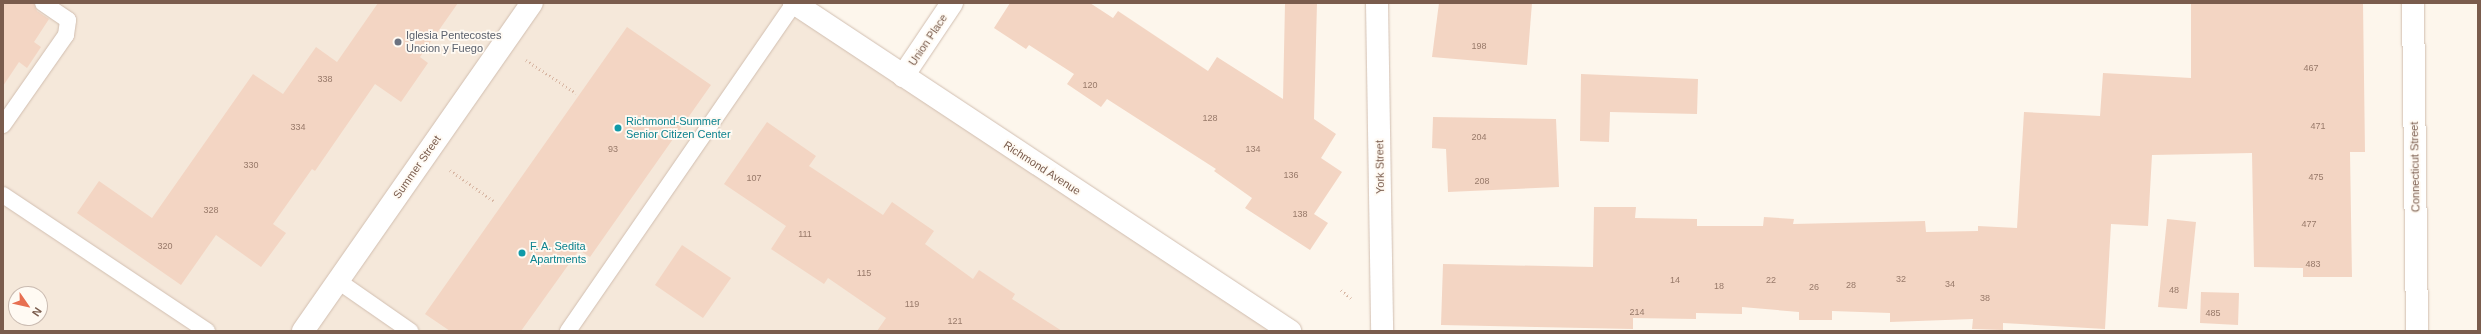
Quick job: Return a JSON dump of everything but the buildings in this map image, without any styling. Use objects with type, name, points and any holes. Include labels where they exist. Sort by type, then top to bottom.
[{"type":"street","name":"Summer Street","points":[[303,331],[532,3]]},
{"type":"street","name":"Richmond Avenue","points":[[794,3],[1290,331]]},
{"type":"street","name":"Union Place","points":[[903,76],[952,3]]},
{"type":"street","name":"York Street","points":[[1377,3],[1382,331]]},
{"type":"street","name":"Connecticut Street","points":[[2413,3],[2417,331]]},
{"type":"lane","points":[[3,125],[66,35],[68,20],[43,3]]},
{"type":"lane","points":[[568,331],[794,3]]},
{"type":"lane","points":[[3,194],[207,331]]},
{"type":"lane","points":[[338,281],[410,331]]},
{"type":"path","points":[[522,57],[576,93]]},
{"type":"path","points":[[445,166],[495,202]]},
{"type":"path","points":[[1341,290],[1351,298]]},
{"type":"shaded area","points":[[3,3],[793,3],[1290,331],[3,331]]},
{"type":"place","name":"Iglesia Pentecostes Uncion y Fuego","points":[[398,42]]},
{"type":"place","name":"Richmond-Summer Senior Citizen Center","points":[[618,128]]},
{"type":"place","name":"F. A. Sedita Apartments","points":[[522,253]]}]
